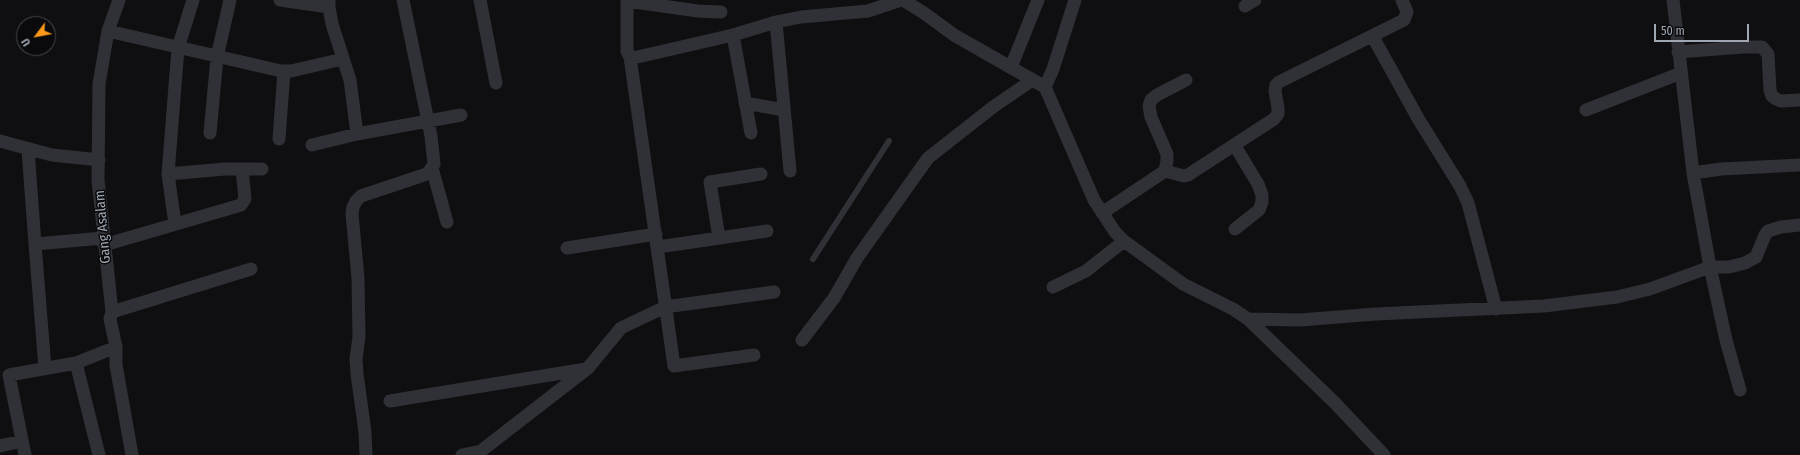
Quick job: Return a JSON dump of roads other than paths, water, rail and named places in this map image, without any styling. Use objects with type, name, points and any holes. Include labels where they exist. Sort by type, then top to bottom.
[{"type":"street","name":"Gang Asalam","points":[[119,0],[108,31],[99,84],[98,180],[112,312],[110,319],[116,347],[116,365],[134,454]]},
{"type":"street","points":[[175,224],[168,174],[178,48],[193,0]]},
{"type":"street","points":[[210,133],[217,56],[230,0]]},
{"type":"street","points":[[280,0],[329,3],[332,24],[350,80],[357,134]]},
{"type":"street","points":[[403,0],[434,160],[432,168],[447,222]]},
{"type":"street","points":[[480,0],[496,83]]},
{"type":"street","points":[[721,12],[698,6],[627,0],[627,51],[630,57],[674,366],[754,355]]},
{"type":"street","points":[[630,57],[636,58],[776,22],[801,17],[868,11],[902,0],[924,12],[954,36],[1031,81],[1045,87],[1094,200],[1102,213],[1124,241],[1183,284],[1233,309],[1248,319],[1334,403],[1384,455]]},
{"type":"street","points":[[1011,68],[1038,0]]},
{"type":"street","points":[[1045,87],[1053,69],[1075,0]]},
{"type":"street","points":[[1165,171],[1184,176],[1188,175],[1235,146],[1274,119],[1278,114],[1275,91],[1276,85],[1279,82],[1373,37],[1404,20],[1407,12],[1402,0]]},
{"type":"street","points":[[1673,0],[1693,173],[1710,267],[1726,340],[1740,390]]},
{"type":"street","points":[[776,22],[790,171]]},
{"type":"street","points":[[108,31],[284,71],[343,59]]},
{"type":"street","points":[[733,34],[751,133]]},
{"type":"street","points":[[1373,37],[1419,120],[1460,186],[1468,203],[1496,309]]},
{"type":"street","points":[[1678,52],[1744,46],[1762,47],[1768,54],[1770,90],[1772,96],[1781,101],[1800,100]]},
{"type":"street","points":[[279,139],[284,71]]},
{"type":"street","points":[[1586,110],[1681,72]]},
{"type":"street","points":[[1102,213],[1165,171],[1167,154],[1151,117],[1149,106],[1151,100],[1157,95],[1186,80]]},
{"type":"street","points":[[802,340],[834,298],[858,258],[928,158],[993,107],[1031,81]]},
{"type":"street","points":[[745,103],[784,110]]},
{"type":"street","points":[[312,145],[427,120],[461,116]]},
{"type":"street","points":[[0,141],[28,150],[52,155],[99,160]]},
{"type":"street","points":[[1235,146],[1258,184],[1262,195],[1262,202],[1259,210],[1235,229]]},
{"type":"street","points":[[28,150],[45,368]]},
{"type":"street","points":[[1693,173],[1721,169],[1800,165]]},
{"type":"street","points":[[366,455],[365,432],[357,374],[359,337],[358,278],[352,214],[353,207],[361,196],[424,175],[432,168]]},
{"type":"street","points":[[35,244],[104,242],[175,224],[243,204],[245,199],[242,169]]},
{"type":"street","points":[[168,174],[262,169]]},
{"type":"street","points":[[719,238],[710,182],[761,174]]},
{"type":"street","points":[[1248,319],[1300,320],[1376,314],[1496,309],[1544,306],[1617,297],[1650,289],[1710,267],[1729,267],[1745,263],[1756,257],[1768,231],[1781,227],[1800,226]]},
{"type":"street","points":[[658,247],[767,231]]},
{"type":"street","points":[[566,248],[656,234]]},
{"type":"street","points":[[1053,287],[1086,271],[1124,241]]},
{"type":"street","points":[[112,312],[251,269]]},
{"type":"street","points":[[462,455],[481,450],[588,368],[622,328],[665,307],[774,292]]},
{"type":"street","points":[[25,455],[9,374],[76,363],[116,347]]},
{"type":"street","points":[[76,363],[99,455]]},
{"type":"street","points":[[390,402],[588,368]]},
{"type":"street","points":[[0,446],[22,441]]},
{"type":"lane","points":[[813,259],[889,141]]}]
